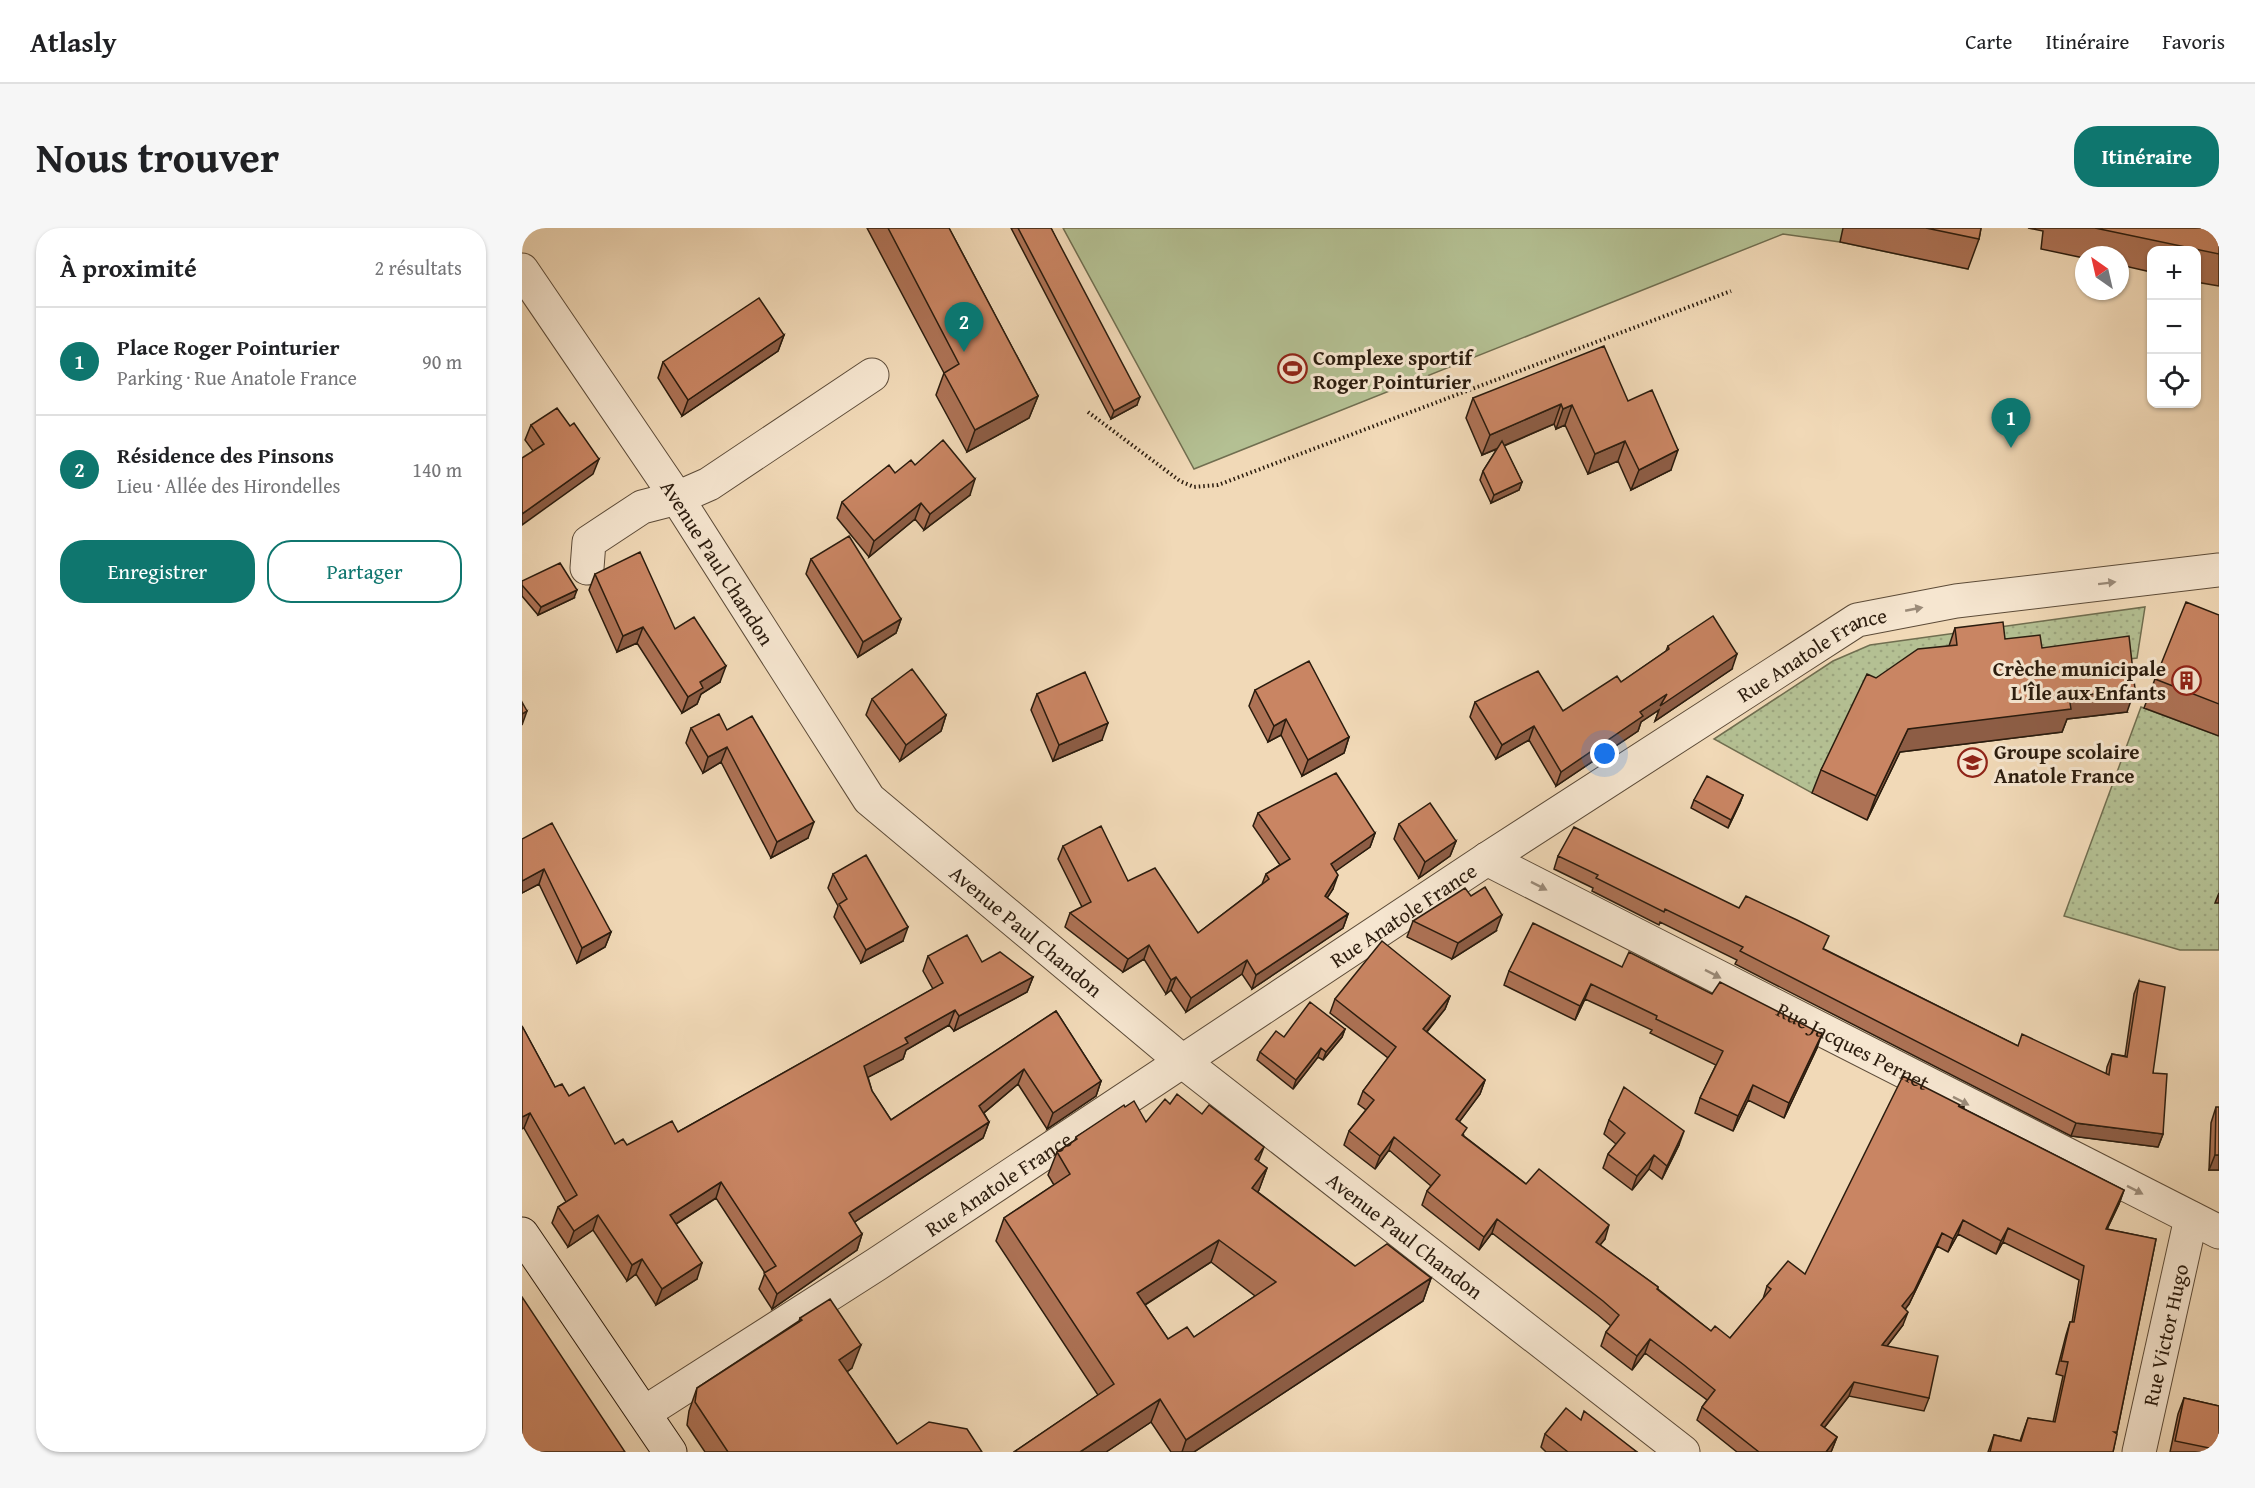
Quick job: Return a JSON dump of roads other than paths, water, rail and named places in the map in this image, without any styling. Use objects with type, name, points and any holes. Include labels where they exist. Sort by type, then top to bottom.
[{"type":"street","name":"Avenue Paul Chandon","points":[[522,270],[677,498],[869,799],[1182,1060],[1683,1452]]},
{"type":"street","points":[[587,568],[589,542],[642,507],[677,498],[709,484],[872,375]]},
{"type":"street","name":"Rue Anatole France","points":[[644,1413],[867,1271],[1487,859],[1857,620],[1956,601],[2219,570]]},
{"type":"street","name":"Rue Jacques Pernet","points":[[1487,859],[2205,1225]]},
{"type":"street","name":"Rue Victor Hugo","points":[[2139,1452],[2205,1225]]},
{"type":"street","points":[[522,1234],[669,1452]]},
{"type":"place","name":"Résidence des Pinsons","points":[[964,352]]},
{"type":"place","name":"Complexe sportif Roger Pointurier","points":[[1292,369]]},
{"type":"place","name":"Place Roger Pointurier","points":[[2011,448]]},
{"type":"place","name":"Crèche municipale L'Île aux Enfants","points":[[2187,680]]},
{"type":"place","name":"Groupe scolaire Anatole France","points":[[1973,763]]}]
